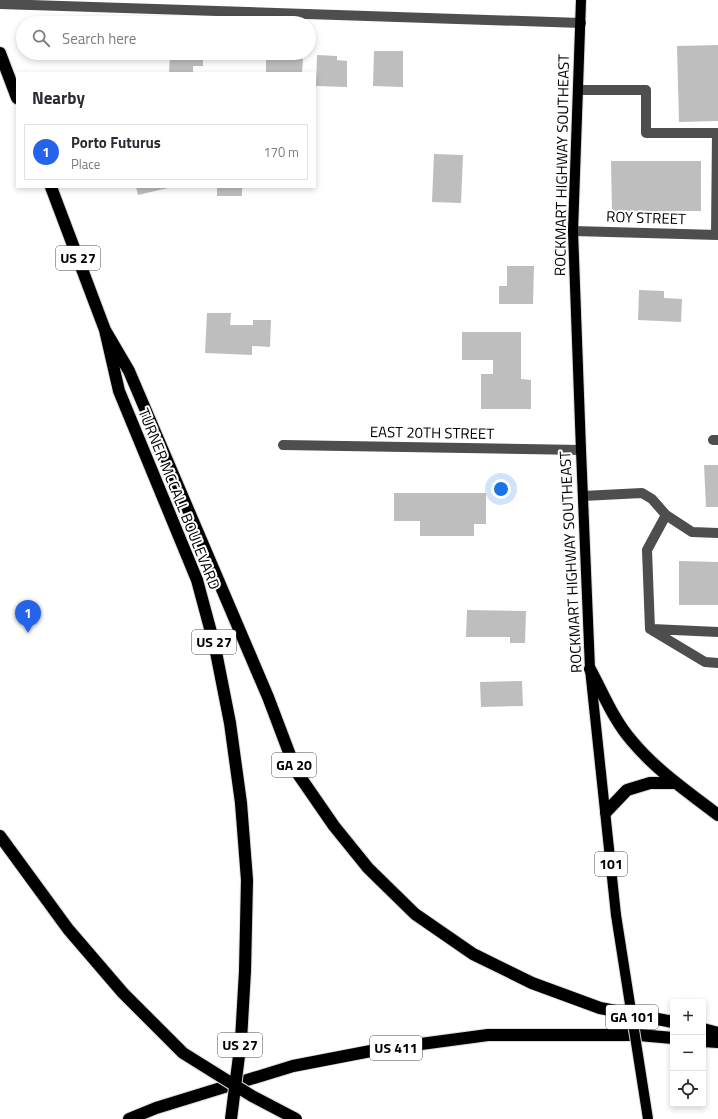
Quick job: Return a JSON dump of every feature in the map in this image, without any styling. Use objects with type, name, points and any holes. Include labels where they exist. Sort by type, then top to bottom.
[{"type":"highway","points":[[0,53],[16,95]]},
{"type":"highway","name":"TURNER MCCALL BOULEVARD","points":[[51,188],[105,330],[119,391],[197,580],[215,647],[230,723],[241,803],[247,880],[245,971],[241,1040],[231,1119]]},
{"type":"highway","name":"GA 20","points":[[105,330],[129,371],[265,690],[296,770],[344,838],[368,868],[415,914],[473,954],[532,982],[600,1008],[670,1021]]},
{"type":"highway","points":[[590,670],[618,722],[631,741],[676,783],[718,815]]},
{"type":"highway","points":[[606,812],[626,790],[650,783],[676,783]]},
{"type":"highway","points":[[0,836],[68,928],[123,993],[183,1053],[252,1096],[296,1119]]},
{"type":"highway","points":[[706,1030],[718,1033]]},
{"type":"highway","name":"US 411","points":[[129,1119],[156,1108],[293,1066],[376,1050],[488,1035],[639,1035],[670,1038]]},
{"type":"highway","points":[[706,1041],[718,1042]]},
{"type":"main road","name":"ROCKMART HIGHWAY SOUTHEAST","points":[[581,0],[573,231],[590,670],[616,915],[648,1119]]},
{"type":"street","points":[[0,4],[203,5],[581,23]]},
{"type":"street","points":[[578,90],[646,90],[646,133],[717,133],[717,235]]},
{"type":"street","name":"ROY STREET","points":[[573,231],[717,235]]},
{"type":"street","name":"EAST 20TH STREET","points":[[283,446],[581,450]]},
{"type":"street","points":[[583,496],[642,492],[652,499],[666,515],[692,532],[718,533]]},
{"type":"street","points":[[650,629],[647,550],[666,515]]},
{"type":"street","points":[[650,629],[718,632]]},
{"type":"street","points":[[650,629],[705,662],[718,663]]},
{"type":"building","points":[[718,45],[718,121],[679,122],[677,46]]},
{"type":"building","points":[[374,51],[403,51],[403,87],[373,86]]},
{"type":"building","points":[[317,55],[337,56],[337,60],[347,61],[347,87],[316,86]]},
{"type":"building","points":[[170,60],[203,60],[203,66],[193,66],[193,72],[169,72]]},
{"type":"building","points":[[266,60],[303,60],[302,72],[266,72]]},
{"type":"building","points":[[434,154],[463,155],[461,203],[432,202]]},
{"type":"building","points":[[611,161],[701,161],[701,211],[612,211]]},
{"type":"building","points":[[136,188],[168,188],[138,195]]},
{"type":"building","points":[[217,188],[242,188],[242,196],[217,196]]},
{"type":"building","points":[[507,266],[534,266],[533,304],[499,304],[499,286],[507,286]]},
{"type":"building","points":[[639,290],[664,291],[664,298],[682,299],[681,322],[638,320]]},
{"type":"building","points":[[207,313],[231,313],[230,325],[253,325],[253,320],[271,320],[270,347],[252,346],[252,355],[205,353]]},
{"type":"building","points":[[462,332],[521,332],[521,379],[531,380],[531,409],[481,409],[481,374],[493,374],[493,360],[462,360]]},
{"type":"building","points":[[704,465],[718,465],[718,507],[706,507]]},
{"type":"building","points":[[394,493],[486,493],[486,524],[474,524],[474,536],[420,536],[420,521],[394,521]]},
{"type":"building","points":[[679,561],[718,562],[718,605],[679,605]]},
{"type":"building","points":[[467,610],[526,611],[525,643],[510,643],[510,637],[466,637]]},
{"type":"building","points":[[522,681],[523,706],[481,707],[480,682]]},
{"type":"place","name":"Porto Futurus","points":[[28,633]]}]
